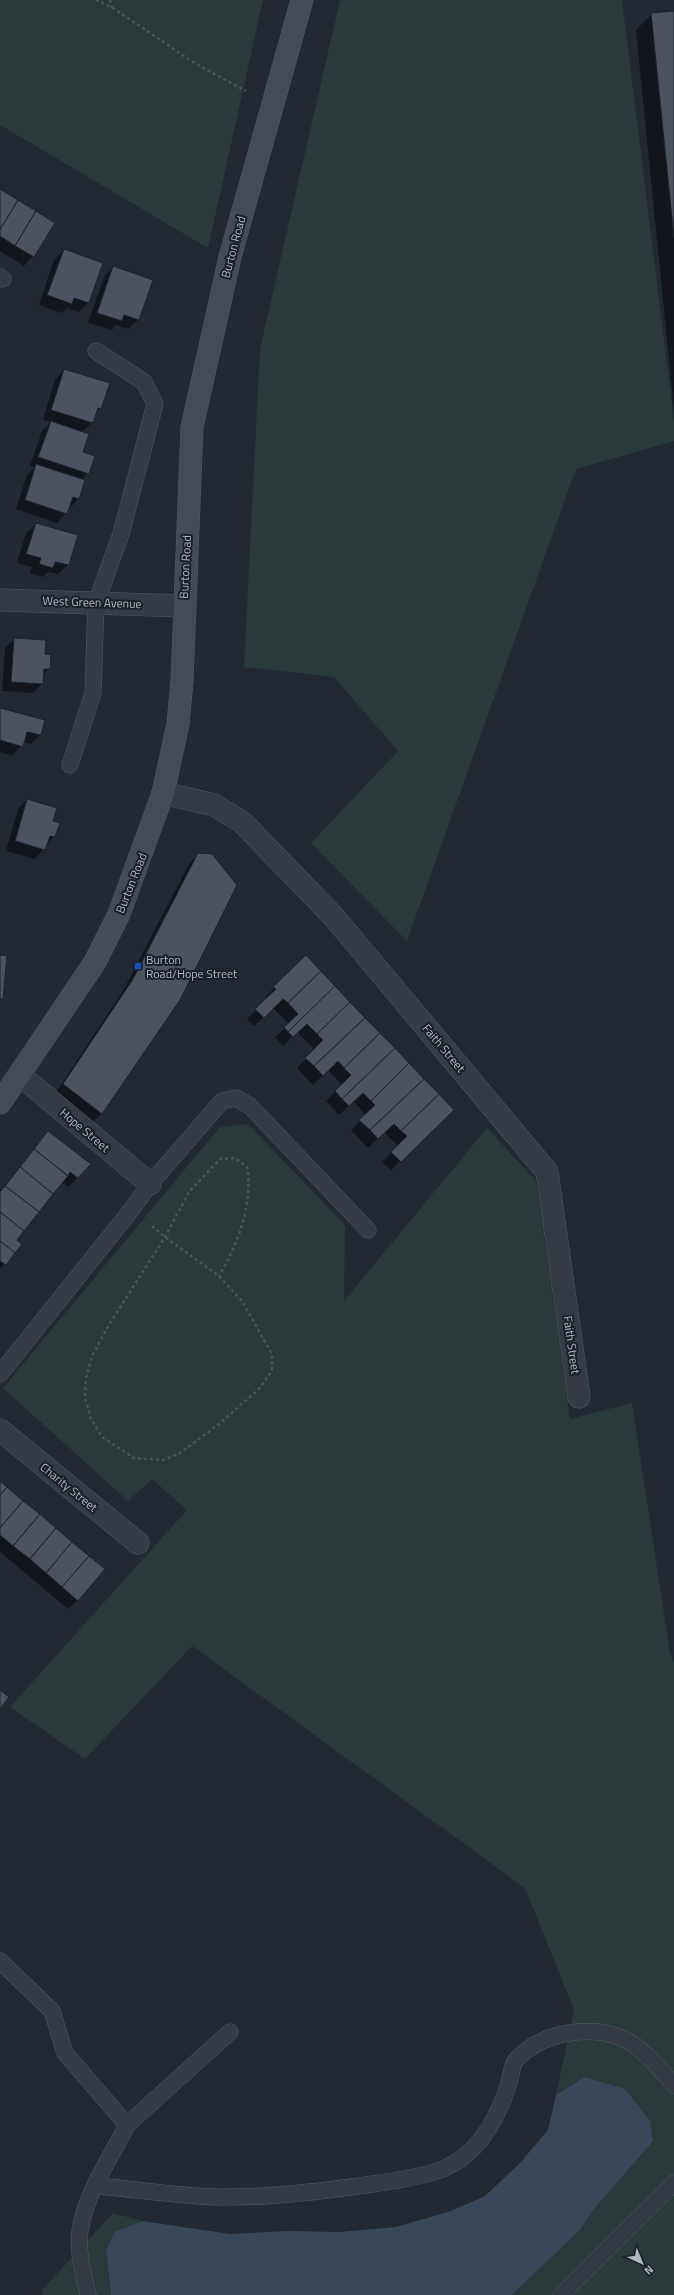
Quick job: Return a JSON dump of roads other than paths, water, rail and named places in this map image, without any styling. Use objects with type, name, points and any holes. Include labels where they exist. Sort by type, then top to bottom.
[{"type":"street","name":"Burton Road","points":[[0,1103],[95,962],[119,914],[163,793],[178,724],[182,680],[192,427],[230,257],[274,105],[302,0]]},
{"type":"street","name":"West Green Avenue","points":[[0,600],[184,606]]},
{"type":"street","name":"Faith Street","points":[[163,793],[214,805],[242,822],[334,917],[547,1172],[579,1397]]},
{"type":"street","name":"Hope Street","points":[[20,1075],[150,1184]]},
{"type":"street","name":"Charity Street","points":[[0,1430],[138,1543]]},
{"type":"lane","points":[[70,765],[93,693],[96,603],[121,534],[155,404],[144,382],[96,351]]},
{"type":"lane","points":[[0,1374],[132,1209],[150,1184],[222,1101],[236,1098],[250,1106],[368,1230]]},
{"type":"lane","points":[[0,1961],[52,2011],[65,2053],[127,2126]]},
{"type":"lane","points":[[96,2186],[217,2197],[297,2194],[379,2183],[435,2172],[462,2159],[479,2142],[498,2116],[515,2061],[536,2044],[559,2033],[587,2031],[614,2036],[630,2042],[646,2053],[674,2085]]},
{"type":"lane","points":[[88,2295],[81,2263],[80,2233],[84,2213],[96,2186],[127,2126],[230,2032]]},
{"type":"lane","points":[[562,2295],[674,2183]]},
{"type":"water","points":[[584,2077],[625,2089],[650,2121],[653,2141],[594,2209],[580,2230],[512,2295],[111,2295],[106,2250],[115,2232],[142,2221],[230,2234],[288,2231],[339,2232],[396,2227],[451,2211],[485,2196],[520,2163],[548,2130],[556,2095]]},
{"type":"place","name":"Burton Road/Hope Street","points":[[138,966]]}]
